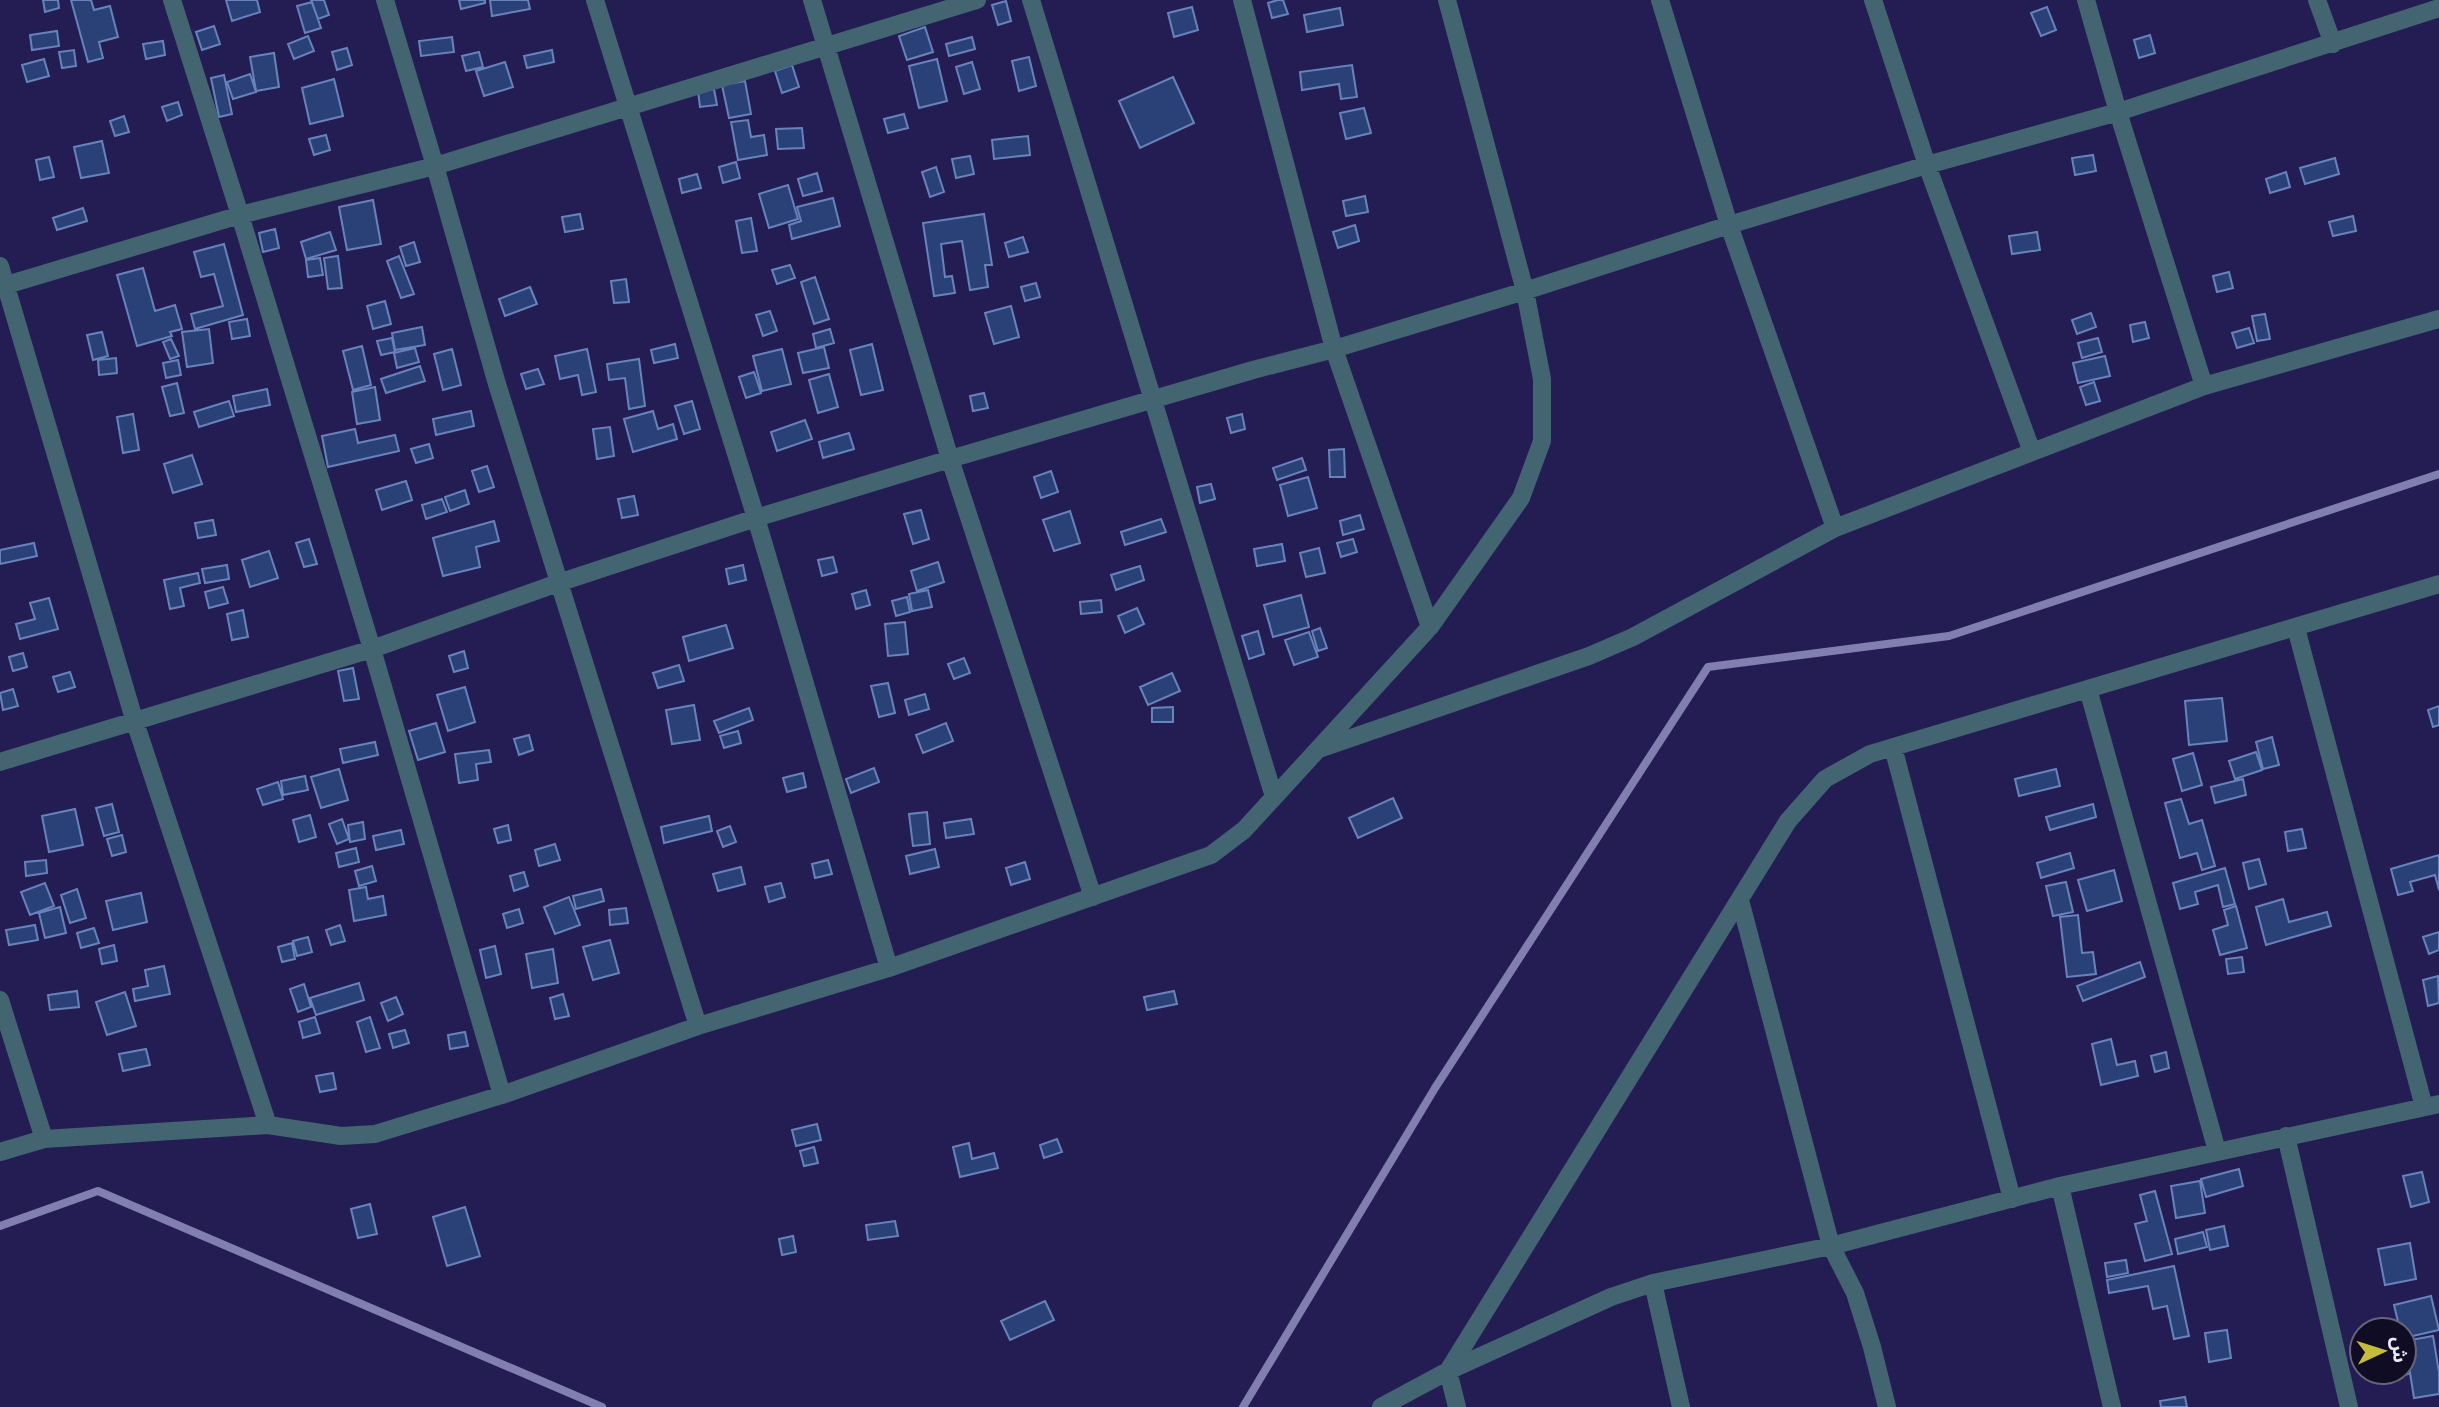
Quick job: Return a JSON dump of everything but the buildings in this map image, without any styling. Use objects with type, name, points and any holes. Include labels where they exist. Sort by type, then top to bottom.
[{"type":"street","points":[[172,0],[372,649],[502,1095]]},
{"type":"street","points":[[385,0],[497,384],[698,1026]]},
{"type":"street","points":[[595,0],[756,518],[888,968]]},
{"type":"street","points":[[812,0],[950,459],[1093,897]]},
{"type":"street","points":[[3,286],[240,215],[435,166],[977,0]]},
{"type":"street","points":[[1031,0],[1274,797]]},
{"type":"street","points":[[1242,0],[1334,349],[1430,627]]},
{"type":"street","points":[[0,1152],[44,1139],[268,1125],[341,1136],[375,1134],[502,1095],[698,1026],[888,968],[1093,897],[1211,855],[1244,830],[1430,627],[1521,498],[1542,441],[1542,379],[1525,291],[1447,0]]},
{"type":"street","points":[[1660,0],[1729,225],[1835,528]]},
{"type":"street","points":[[1873,0],[1927,165],[2032,452]]},
{"type":"street","points":[[2086,0],[2118,112],[2204,386]]},
{"type":"street","points":[[2318,0],[2333,44]]},
{"type":"street","points":[[0,762],[134,719],[372,649],[558,583],[756,518],[950,459],[1334,349],[1927,165],[2118,112],[2439,8]]},
{"type":"street","points":[[0,266],[3,286],[134,719],[268,1125]]},
{"type":"street","points":[[1316,750],[1590,656],[1633,637],[1835,528],[2032,452],[2204,386],[2439,319]]},
{"type":"street","points":[[1457,1407],[1448,1371],[1788,821],[1825,779],[1870,754],[2439,584]]},
{"type":"street","points":[[1381,1407],[1448,1371],[1611,1297],[1653,1283],[1831,1245],[2060,1186],[2432,1105],[2296,628]]},
{"type":"street","points":[[2088,689],[2217,1151]]},
{"type":"street","points":[[1893,747],[2012,1199]]},
{"type":"street","points":[[1740,900],[1831,1245],[1854,1293],[1872,1346],[1887,1407]]},
{"type":"street","points":[[0,999],[44,1139]]},
{"type":"street","points":[[2286,1136],[2349,1407]]},
{"type":"street","points":[[2060,1186],[2112,1407]]},
{"type":"street","points":[[1653,1283],[1681,1407]]},
{"type":"waterway","points":[[1243,1407],[1435,1088],[1708,667],[1949,636],[2439,474]]},
{"type":"waterway","points":[[0,1226],[98,1191],[602,1407]]}]
